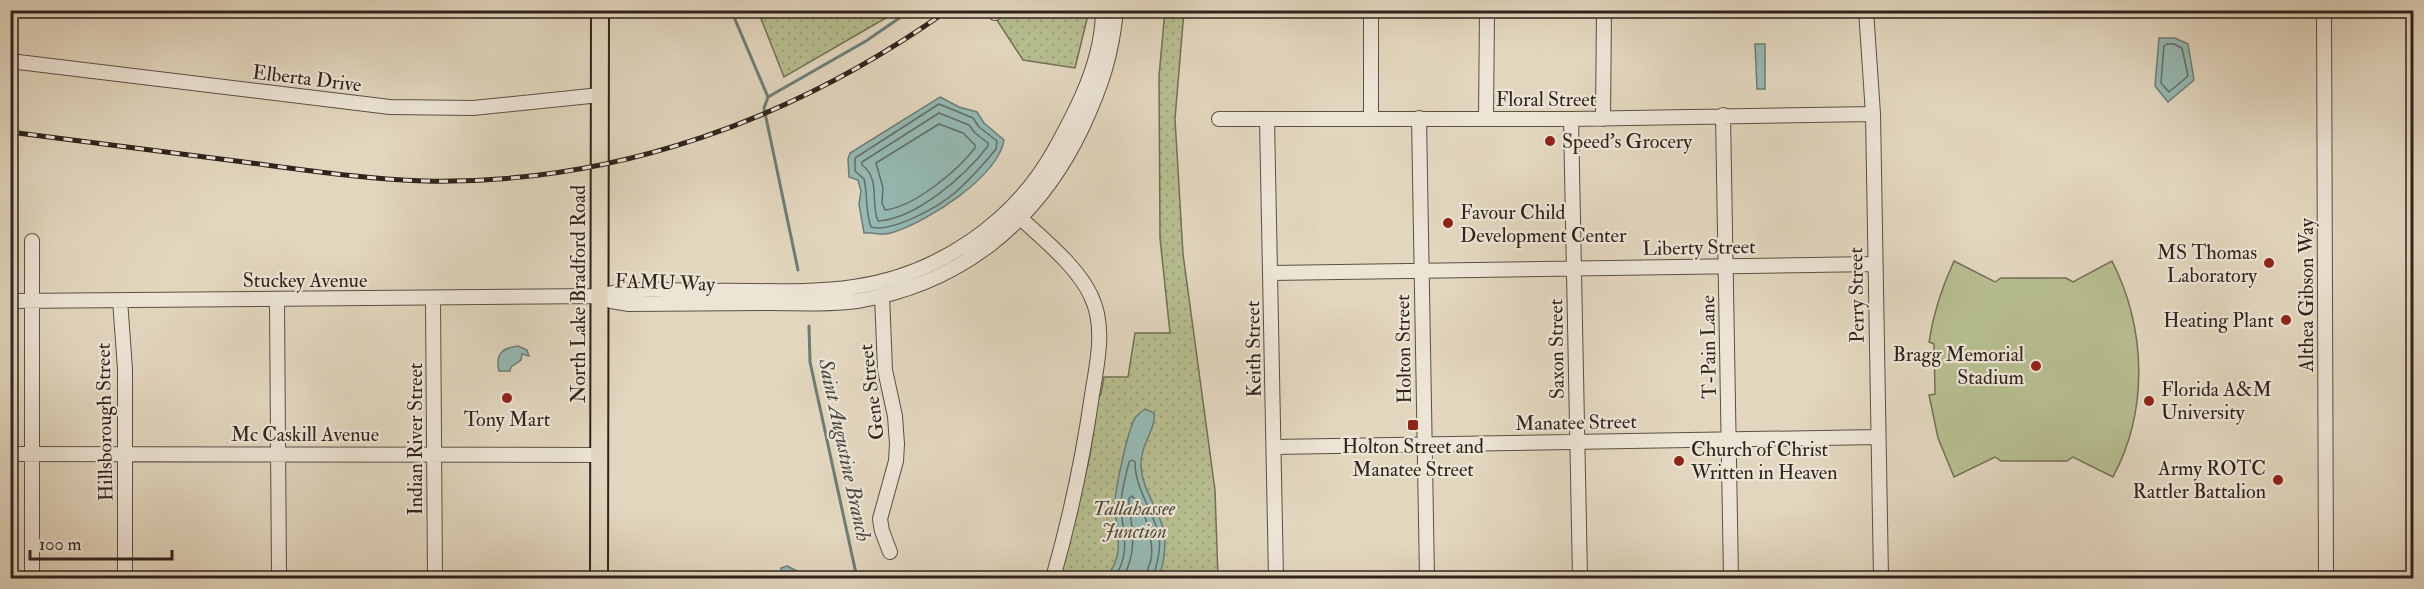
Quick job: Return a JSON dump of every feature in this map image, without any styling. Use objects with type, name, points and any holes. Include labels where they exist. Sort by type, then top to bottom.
[{"type":"main road","name":"North Lake Bradford Road","points":[[599,579],[600,10]]},
{"type":"street","name":"FAMU Way","points":[[600,296],[629,304],[849,302],[918,285],[953,269],[987,248],[1016,214],[1047,164],[1082,95],[1097,54],[1103,10]]},
{"type":"street","name":"FAMU Way","points":[[600,296],[633,291],[820,290],[872,284],[908,274],[944,258],[1016,214],[1045,191],[1062,165],[1094,103],[1108,64],[1116,10]]},
{"type":"street","points":[[1371,10],[1371,119]]},
{"type":"street","points":[[1486,118],[1487,10]]},
{"type":"street","points":[[1603,119],[1604,10]]},
{"type":"street","name":"Perry Street","points":[[1866,10],[1873,114],[1881,579]]},
{"type":"street","name":"Althea Gibson Way","points":[[2324,10],[2326,579]]},
{"type":"street","name":"Elberta Drive","points":[[10,61],[390,107],[473,108],[600,95]]},
{"type":"street","name":"Floral Street","points":[[1219,119],[1603,119],[1873,114]]},
{"type":"street","name":"T-Pain Lane","points":[[1723,115],[1731,579]]},
{"type":"street","name":"Holton Street","points":[[1419,118],[1427,579]]},
{"type":"street","name":"Saxon Street","points":[[1571,119],[1580,579]]},
{"type":"street","name":"Keith Street","points":[[1267,120],[1276,579]]},
{"type":"street","points":[[1016,214],[1078,276],[1091,295],[1099,321],[1098,353],[1083,458],[1072,510],[1053,579]]},
{"type":"street","points":[[32,241],[32,579]]},
{"type":"street","name":"Liberty Street","points":[[1271,273],[1875,264]]},
{"type":"street","name":"Gene Street","points":[[882,295],[885,370],[895,416],[897,444],[896,461],[880,519],[890,552]]},
{"type":"street","name":"Stuckey Avenue","points":[[10,301],[600,296]]},
{"type":"street","name":"Indian River Street","points":[[434,298],[435,579]]},
{"type":"street","name":"Hillsborough Street","points":[[120,300],[124,369],[125,579]]},
{"type":"street","points":[[277,300],[279,579]]},
{"type":"street","name":"Manatee Street","points":[[1274,447],[1878,437]]},
{"type":"street","name":"Mc Caskill Avenue","points":[[10,454],[599,454]]},
{"type":"green space","points":[[758,11],[898,11],[784,77]]},
{"type":"green space","points":[[991,11],[1089,11],[1075,68],[1023,60]]},
{"type":"green space","name":"Tallahassee Junction","points":[[1165,11],[1184,11],[1175,119],[1183,254],[1215,490],[1218,578],[1060,578],[1090,455],[1097,399],[1101,394],[1104,377],[1128,377],[1135,333],[1170,333],[1160,238],[1159,76]]},
{"type":"green space","name":"Bragg Memorial Stadium","points":[[1954,261],[1995,282],[2001,278],[2066,278],[2073,282],[2112,261],[2132,314],[2139,369],[2133,424],[2125,451],[2113,477],[2073,457],[2067,461],[2001,461],[1995,457],[1954,477],[1938,438],[1929,395],[1935,394],[1934,344],[1929,342],[1938,301]]},
{"type":"green space","points":[[2016,572],[2086,572],[2086,578],[2016,578]]},
{"type":"green space","points":[[1988,574],[1988,578],[1919,578],[1919,575]]},
{"type":"water","points":[[2159,38],[2175,38],[2188,44],[2194,80],[2168,102],[2155,86]]},
{"type":"water","points":[[1755,44],[1765,44],[1765,89],[1757,89]]},
{"type":"water","points":[[940,97],[959,107],[977,112],[984,123],[1004,140],[999,154],[989,169],[975,183],[941,209],[906,228],[891,233],[864,233],[859,204],[861,191],[858,180],[849,177],[850,153]]},
{"type":"water","points":[[518,346],[527,350],[529,356],[522,354],[521,360],[511,367],[510,371],[499,371],[498,360],[501,353],[508,348]]},
{"type":"water","points":[[1145,409],[1154,413],[1154,419],[1141,458],[1141,466],[1146,487],[1163,526],[1165,548],[1163,563],[1159,578],[1106,578],[1118,550],[1115,503],[1122,460],[1132,424]]},
{"type":"water","points":[[787,566],[811,578],[780,578],[781,568]]},
{"type":"waterway","points":[[731,10],[768,97]]},
{"type":"waterway","name":"Saint Augustine Branch","points":[[798,270],[764,108],[768,97],[866,41],[911,10]]},
{"type":"waterway","name":"Saint Augustine Branch","points":[[809,326],[810,362],[857,578]]},
{"type":"railway","points":[[10,132],[312,171],[402,180],[496,179],[565,171],[634,157],[700,138],[765,113],[828,83],[889,49],[948,10]]},
{"type":"place","name":"Speed's Grocery","points":[[1550,141]]},
{"type":"place","name":"Favour Child Development Center","points":[[1448,223]]},
{"type":"place","name":"MS Thomas Laboratory","points":[[2269,263]]},
{"type":"place","name":"Heating Plant","points":[[2286,320]]},
{"type":"place","name":"Bragg Memorial Stadium","points":[[2036,366]]},
{"type":"place","name":"Tony Mart","points":[[507,398]]},
{"type":"place","name":"Florida A&M University","points":[[2149,401]]},
{"type":"place","name":"Holton Street and Manatee Street","points":[[1413,425]]},
{"type":"place","name":"Church of Christ Written in Heaven","points":[[1679,461]]},
{"type":"place","name":"Army ROTC Rattler Battalion","points":[[2278,480]]}]
